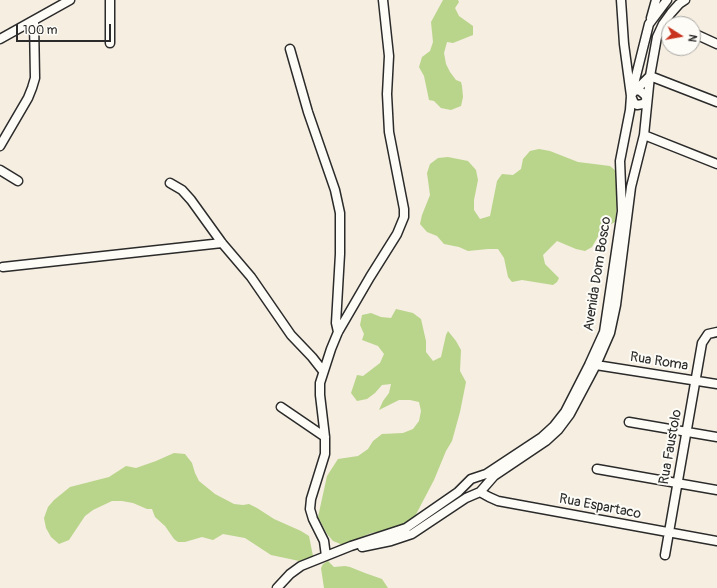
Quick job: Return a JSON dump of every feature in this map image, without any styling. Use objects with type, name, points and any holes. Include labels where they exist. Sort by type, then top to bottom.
[{"type":"street","points":[[0,39],[70,0]]},
{"type":"street","points":[[110,0],[110,43]]},
{"type":"street","points":[[326,556],[324,541],[313,519],[310,509],[311,499],[325,454],[320,383],[323,370],[338,332],[397,234],[404,217],[404,209],[389,132],[387,94],[389,56],[383,0]]},
{"type":"street","points":[[621,0],[624,44],[634,93],[634,103],[636,105],[643,104],[647,100]]},
{"type":"street","points":[[625,212],[620,161],[649,24],[656,0]]},
{"type":"street","points":[[649,24],[667,0]]},
{"type":"street","points":[[671,16],[679,4],[685,0]]},
{"type":"street","points":[[0,146],[28,98],[32,88],[34,78],[34,21]]},
{"type":"street","points":[[625,212],[644,135],[650,76],[657,37],[661,31]]},
{"type":"street","points":[[701,37],[717,44]]},
{"type":"street","points":[[290,49],[308,112],[335,190],[340,213],[340,254],[336,323],[338,332]]},
{"type":"street","points":[[634,93],[650,76]]},
{"type":"street","points":[[650,76],[717,102]]},
{"type":"street","points":[[634,93],[642,92],[647,100]]},
{"type":"street","points":[[644,135],[717,164]]},
{"type":"street","points":[[0,170],[18,181]]},
{"type":"street","points":[[170,183],[182,190],[191,200],[222,243],[251,277],[291,335],[323,370]]},
{"type":"street","name":"Avenida Dom Bosco","points":[[351,546],[365,547],[412,534],[466,498],[480,492],[494,476],[546,441],[558,430],[570,414],[596,365],[610,333],[616,305],[625,212]]},
{"type":"street","name":"Avenida Dom Bosco","points":[[277,588],[290,574],[301,566],[351,546],[406,528],[458,492],[471,479],[486,474],[542,437],[554,426],[565,412],[604,332],[625,212]]},
{"type":"street","points":[[3,267],[222,243]]},
{"type":"street","name":"Rua Faustolo","points":[[666,556],[702,343],[708,334],[717,332]]},
{"type":"street","name":"Rua Roma","points":[[596,365],[717,384]]},
{"type":"street","points":[[281,407],[325,438]]},
{"type":"street","points":[[629,422],[717,437]]},
{"type":"street","points":[[597,469],[717,490]]},
{"type":"street","name":"Rua Espartaco","points":[[471,479],[468,484],[468,488],[474,492],[480,492],[498,501],[717,541]]},
{"type":"green space","points":[[443,0],[458,0],[459,2],[455,8],[459,16],[473,26],[473,35],[453,43],[447,42],[444,53],[446,64],[450,72],[456,80],[461,82],[462,86],[463,97],[461,106],[451,110],[441,108],[434,101],[429,100],[424,76],[419,67],[422,57],[430,51],[433,42],[431,22]]},
{"type":"green space","points":[[539,149],[550,151],[578,162],[610,166],[617,172],[617,205],[615,222],[603,228],[592,247],[585,251],[557,241],[543,255],[545,264],[559,278],[553,285],[522,280],[512,282],[508,277],[504,258],[498,249],[468,251],[459,247],[444,244],[437,236],[427,232],[420,224],[430,195],[427,173],[430,164],[438,158],[448,157],[468,161],[476,170],[478,180],[474,200],[474,210],[480,219],[490,216],[497,181],[502,174],[513,175],[521,169],[523,159],[530,151]]},
{"type":"green space","points":[[396,309],[413,313],[421,319],[426,341],[426,352],[433,361],[441,357],[448,331],[456,341],[461,350],[460,371],[466,382],[460,412],[452,441],[412,522],[390,530],[371,533],[343,545],[333,541],[327,534],[318,517],[327,476],[338,459],[358,456],[368,449],[373,441],[382,434],[403,433],[413,429],[419,421],[421,411],[419,402],[399,400],[379,410],[389,393],[391,384],[382,385],[367,399],[357,401],[351,393],[357,375],[363,376],[380,363],[384,354],[378,346],[362,340],[364,334],[360,325],[362,315],[371,313],[381,317],[391,318]]},
{"type":"green space","points":[[174,453],[185,454],[192,463],[199,481],[215,494],[234,504],[249,504],[274,519],[309,536],[313,556],[304,562],[271,555],[245,538],[223,534],[213,540],[202,537],[185,542],[178,542],[174,539],[165,526],[155,517],[152,509],[147,509],[133,503],[122,501],[112,501],[93,510],[85,516],[69,540],[59,544],[51,537],[46,528],[44,518],[48,507],[70,487],[109,477],[126,466],[136,468]]},
{"type":"green space","points":[[328,561],[334,567],[350,567],[382,579],[388,588],[324,588],[321,568],[323,564]]}]
